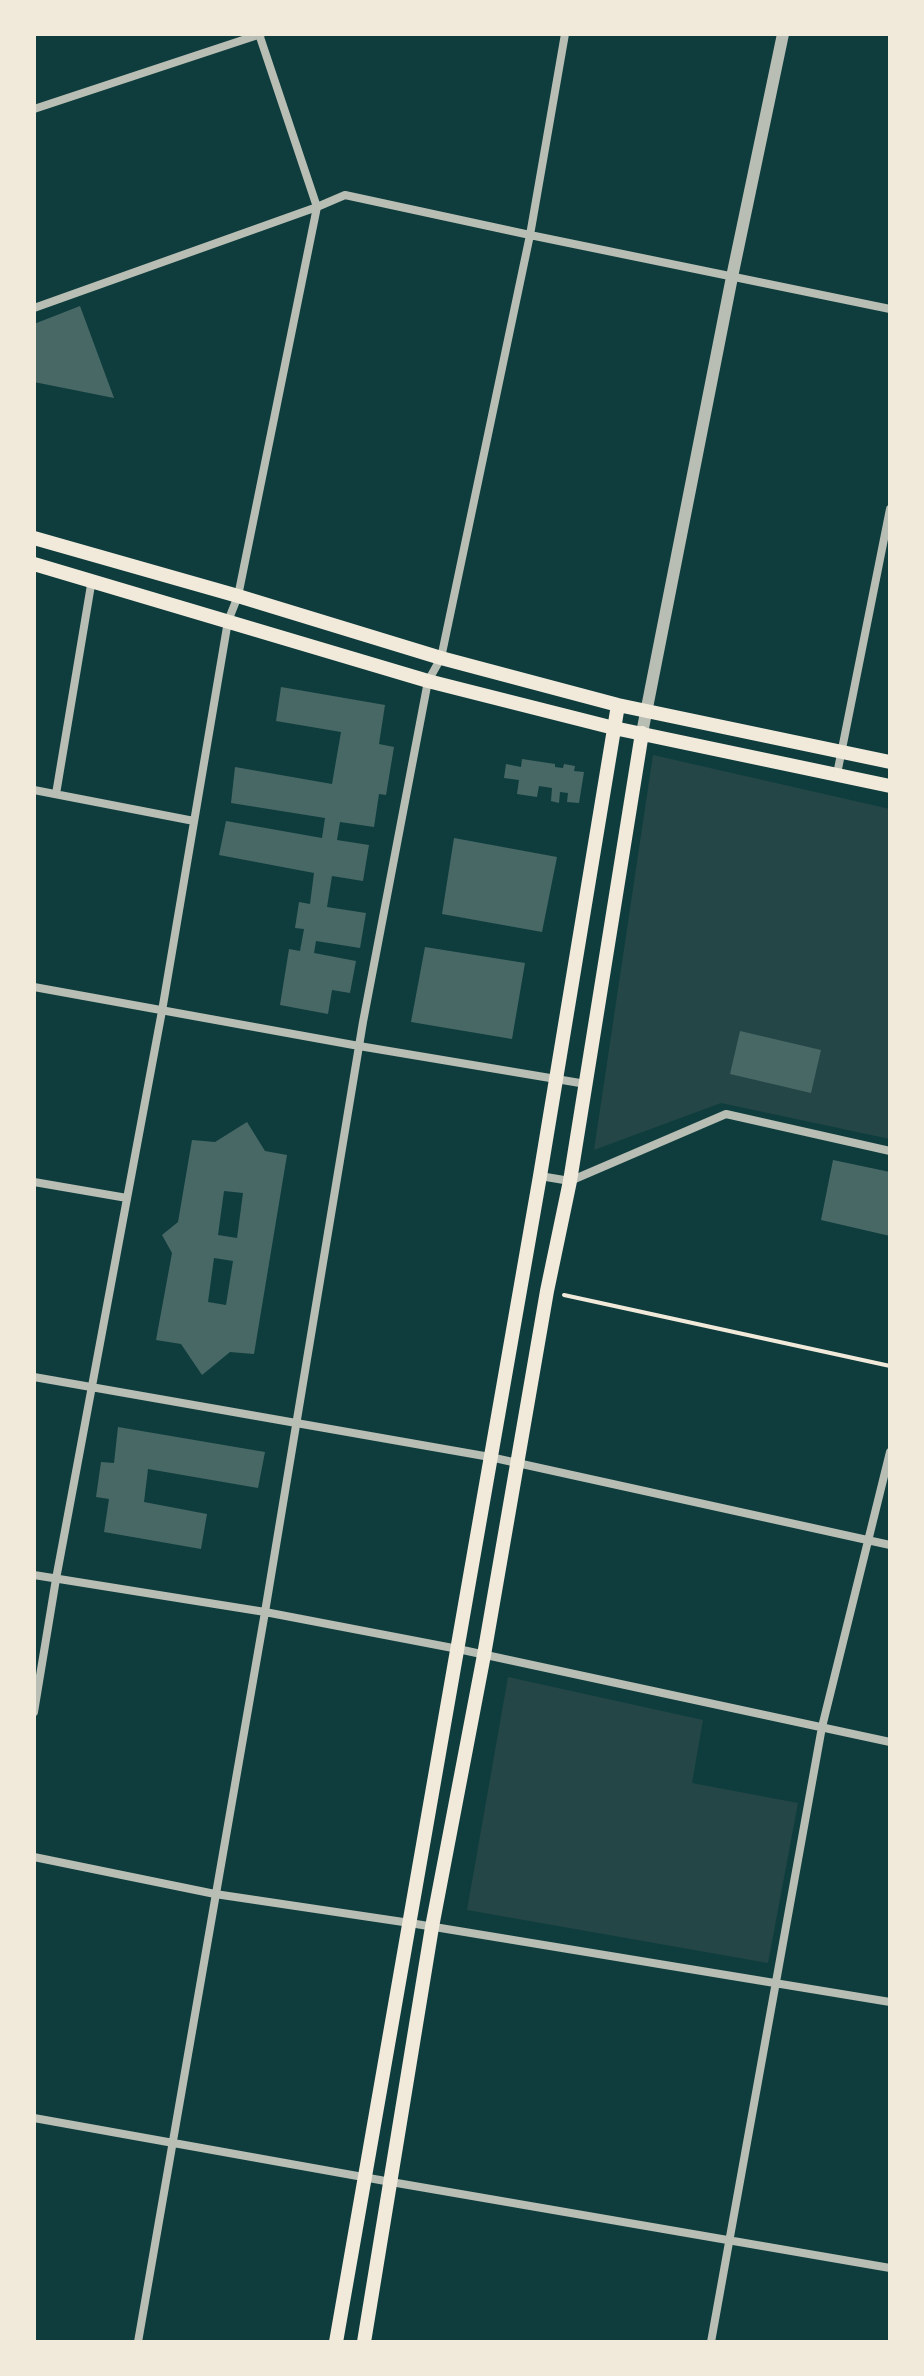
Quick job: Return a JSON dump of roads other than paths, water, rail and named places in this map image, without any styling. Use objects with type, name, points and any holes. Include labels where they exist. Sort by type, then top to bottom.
[{"type":"main road","points":[[34,538],[441,658],[618,705],[890,762]]},
{"type":"main road","points":[[34,564],[428,681],[614,728],[890,786]]},
{"type":"main road","points":[[336,2342],[540,1176],[618,705]]},
{"type":"main road","points":[[364,2342],[432,1927],[484,1655],[547,1291],[570,1181],[642,733]]},
{"type":"street","points":[[34,109],[260,34],[317,207],[238,596],[228,621],[162,1011],[34,1712]]},
{"type":"street","points":[[138,2342],[265,1612],[359,1046],[428,681],[441,658],[530,235],[565,34]]},
{"type":"street","points":[[642,733],[783,34]]},
{"type":"street","points":[[34,308],[345,195],[890,309]]},
{"type":"street","points":[[837,774],[890,509]]},
{"type":"street","points":[[56,794],[92,579]]},
{"type":"street","points":[[34,790],[194,821]]},
{"type":"street","points":[[34,987],[586,1084]]},
{"type":"street","points":[[540,1176],[570,1181],[726,1114],[890,1151]]},
{"type":"street","points":[[34,1182],[127,1198]]},
{"type":"street","points":[[34,1377],[490,1457],[890,1545]]},
{"type":"street","points":[[711,2342],[822,1727],[890,1452]]},
{"type":"street","points":[[34,1575],[265,1612],[458,1649],[890,1742]]},
{"type":"street","points":[[34,1857],[215,1894],[890,2002]]},
{"type":"street","points":[[34,2118],[890,2268]]}]
